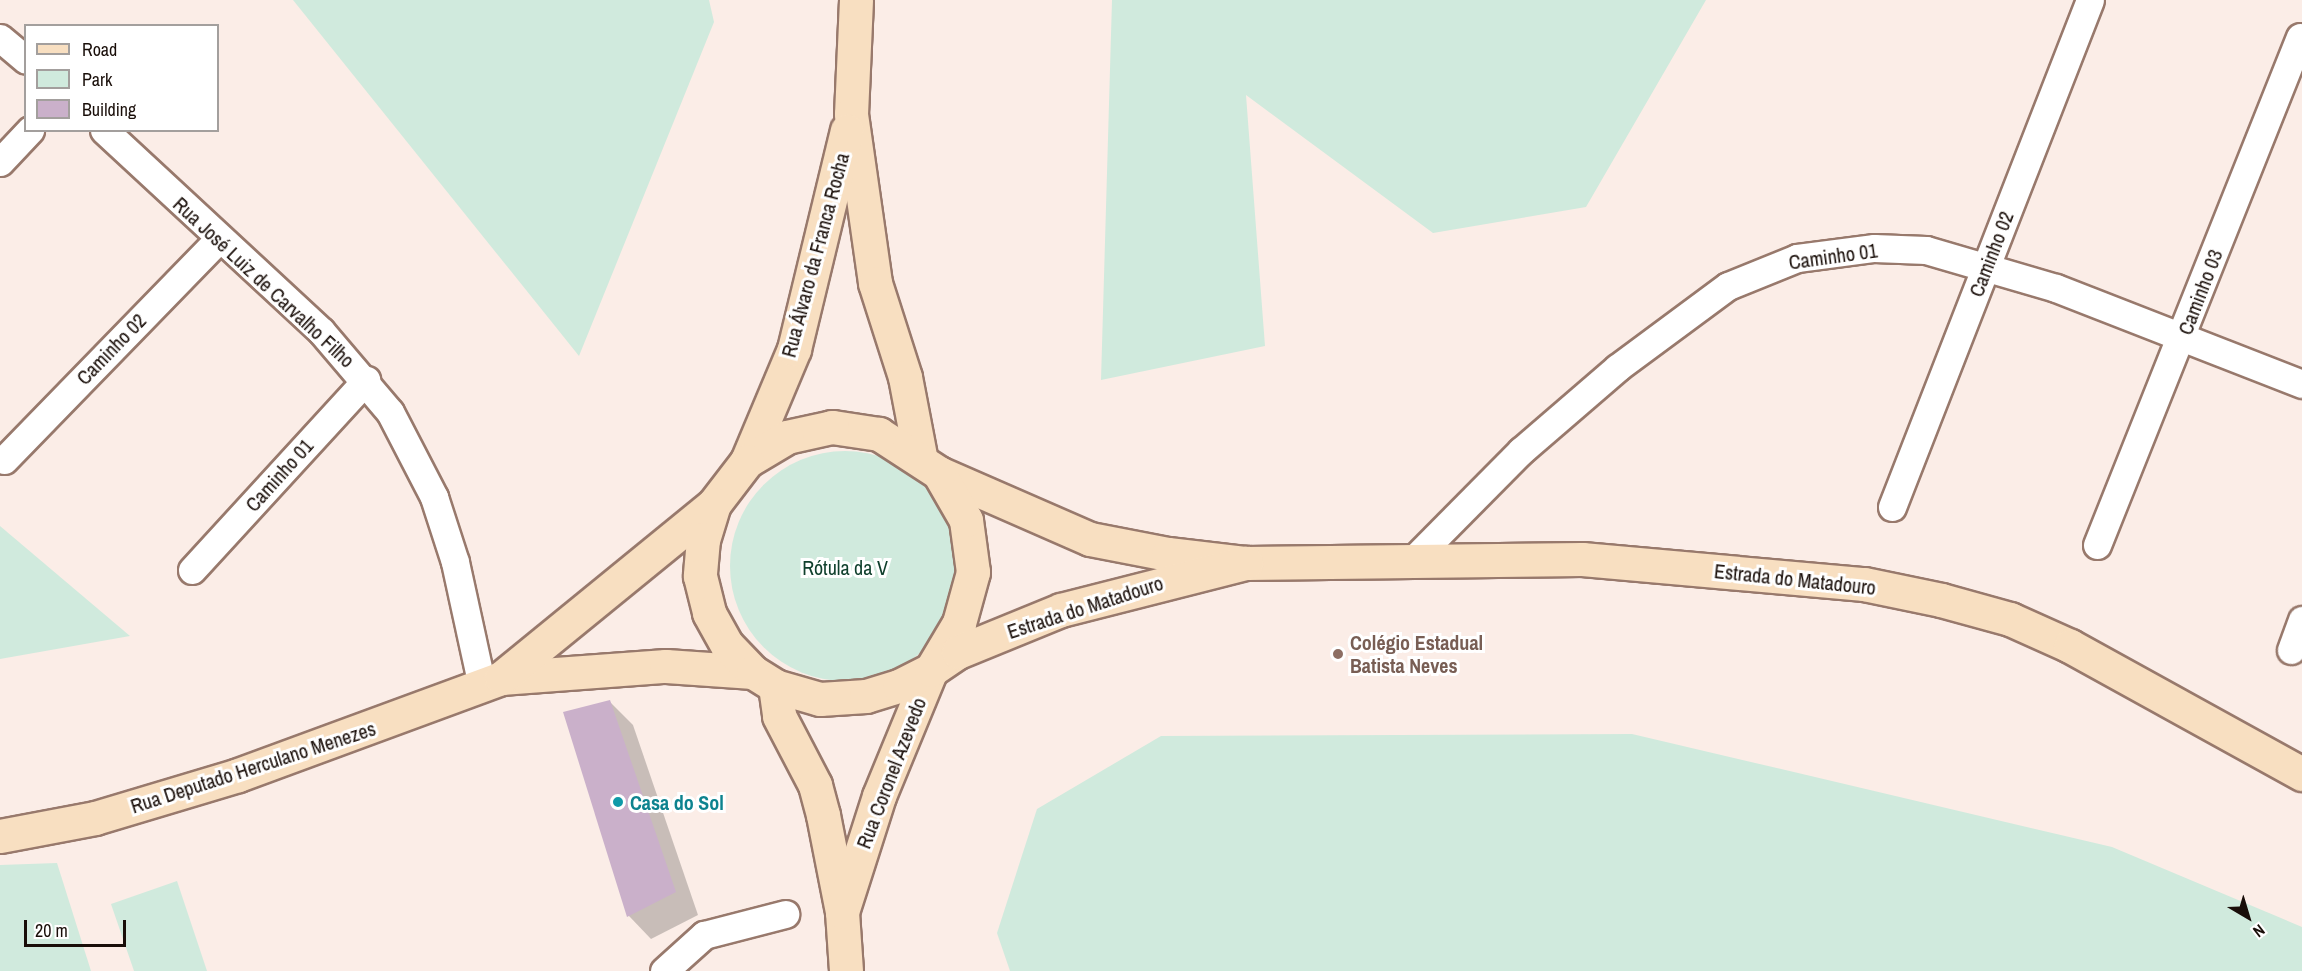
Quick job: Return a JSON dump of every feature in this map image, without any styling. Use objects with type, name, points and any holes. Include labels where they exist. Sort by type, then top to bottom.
[{"type":"main road","name":"Rua Álvaro da Franca Rocha","points":[[856,0],[851,114],[875,283],[930,465]]},
{"type":"main road","name":"Rua Álvaro da Franca Rocha","points":[[747,462],[794,349],[851,114]]},
{"type":"main road","name":"Estrada do Matadouro","points":[[747,462],[787,437],[832,427],[879,434],[930,465],[1090,539],[1246,563],[1593,560],[1864,584],[1941,600],[2010,619],[2070,646],[2302,774]]},
{"type":"main road","points":[[747,462],[714,504],[703,539],[700,576],[709,613],[722,637],[764,679]]},
{"type":"main road","name":"Rua Coronel Azevedo","points":[[842,912],[879,796],[931,670],[959,624],[973,572],[966,520],[930,465]]},
{"type":"main road","name":"Rua Deputado Herculano Menezes","points":[[491,682],[714,504]]},
{"type":"main road","name":"Estrada do Matadouro","points":[[764,679],[820,699],[866,696],[931,670],[958,652],[1061,610],[1246,563]]},
{"type":"main road","name":"Rua Deputado Herculano Menezes","points":[[0,836],[52,828],[172,796],[312,751],[491,682],[666,666],[764,679]]},
{"type":"main road","name":"Rua Coronel Azevedo","points":[[764,679],[779,716],[815,785],[842,912],[846,971]]},
{"type":"street","name":"Caminho 02","points":[[1892,507],[2090,0]]},
{"type":"street","name":"Caminho 03","points":[[2097,545],[2182,339],[2300,37]]},
{"type":"street","points":[[0,38],[24,58]]},
{"type":"street","points":[[0,162],[28,132]]},
{"type":"street","name":"Rua José Luiz de Carvalho Filho","points":[[106,132],[219,239],[321,331],[366,380],[390,412],[434,497],[456,562],[491,682]]},
{"type":"street","name":"Caminho 02","points":[[4,460],[219,239]]},
{"type":"street","name":"Caminho 01","points":[[1412,561],[1530,443],[1617,368],[1728,286],[1797,258],[1874,248],[1926,250],[1986,267],[2302,384]]},
{"type":"street","name":"Caminho 01","points":[[192,570],[366,380]]},
{"type":"street","points":[[2291,650],[2302,620]]},
{"type":"street","points":[[664,971],[704,935],[785,914]]},
{"type":"green space","points":[[293,0],[709,0],[714,22],[579,356]]},
{"type":"green space","points":[[1112,0],[1706,0],[1586,207],[1433,233],[1246,95],[1265,346],[1101,380]]},
{"type":"green space","name":"Rótula da V","points":[[834,451],[856,451],[899,464],[918,477],[934,493],[947,512],[955,533],[960,566],[958,588],[947,620],[934,639],[918,655],[899,668],[878,676],[856,681],[834,681],[791,668],[772,655],[756,639],[743,620],[735,599],[730,577],[730,555],[743,512],[756,493],[772,477],[791,464],[812,456]]},
{"type":"green space","points":[[0,526],[130,636],[0,659]]},
{"type":"green space","points":[[1632,734],[2112,847],[2302,927],[2302,971],[1010,971],[997,933],[1037,809],[1161,736]]},
{"type":"green space","points":[[57,863],[91,971],[0,971],[0,865]]},
{"type":"green space","points":[[177,881],[207,971],[134,971],[111,904]]},
{"type":"building","name":"Casa do Sol","points":[[610,700],[676,892],[627,917],[563,712]]},
{"type":"place","name":"Colégio Estadual Batista Neves","points":[[1338,654]]},
{"type":"place","name":"Casa do Sol","points":[[618,802]]}]
